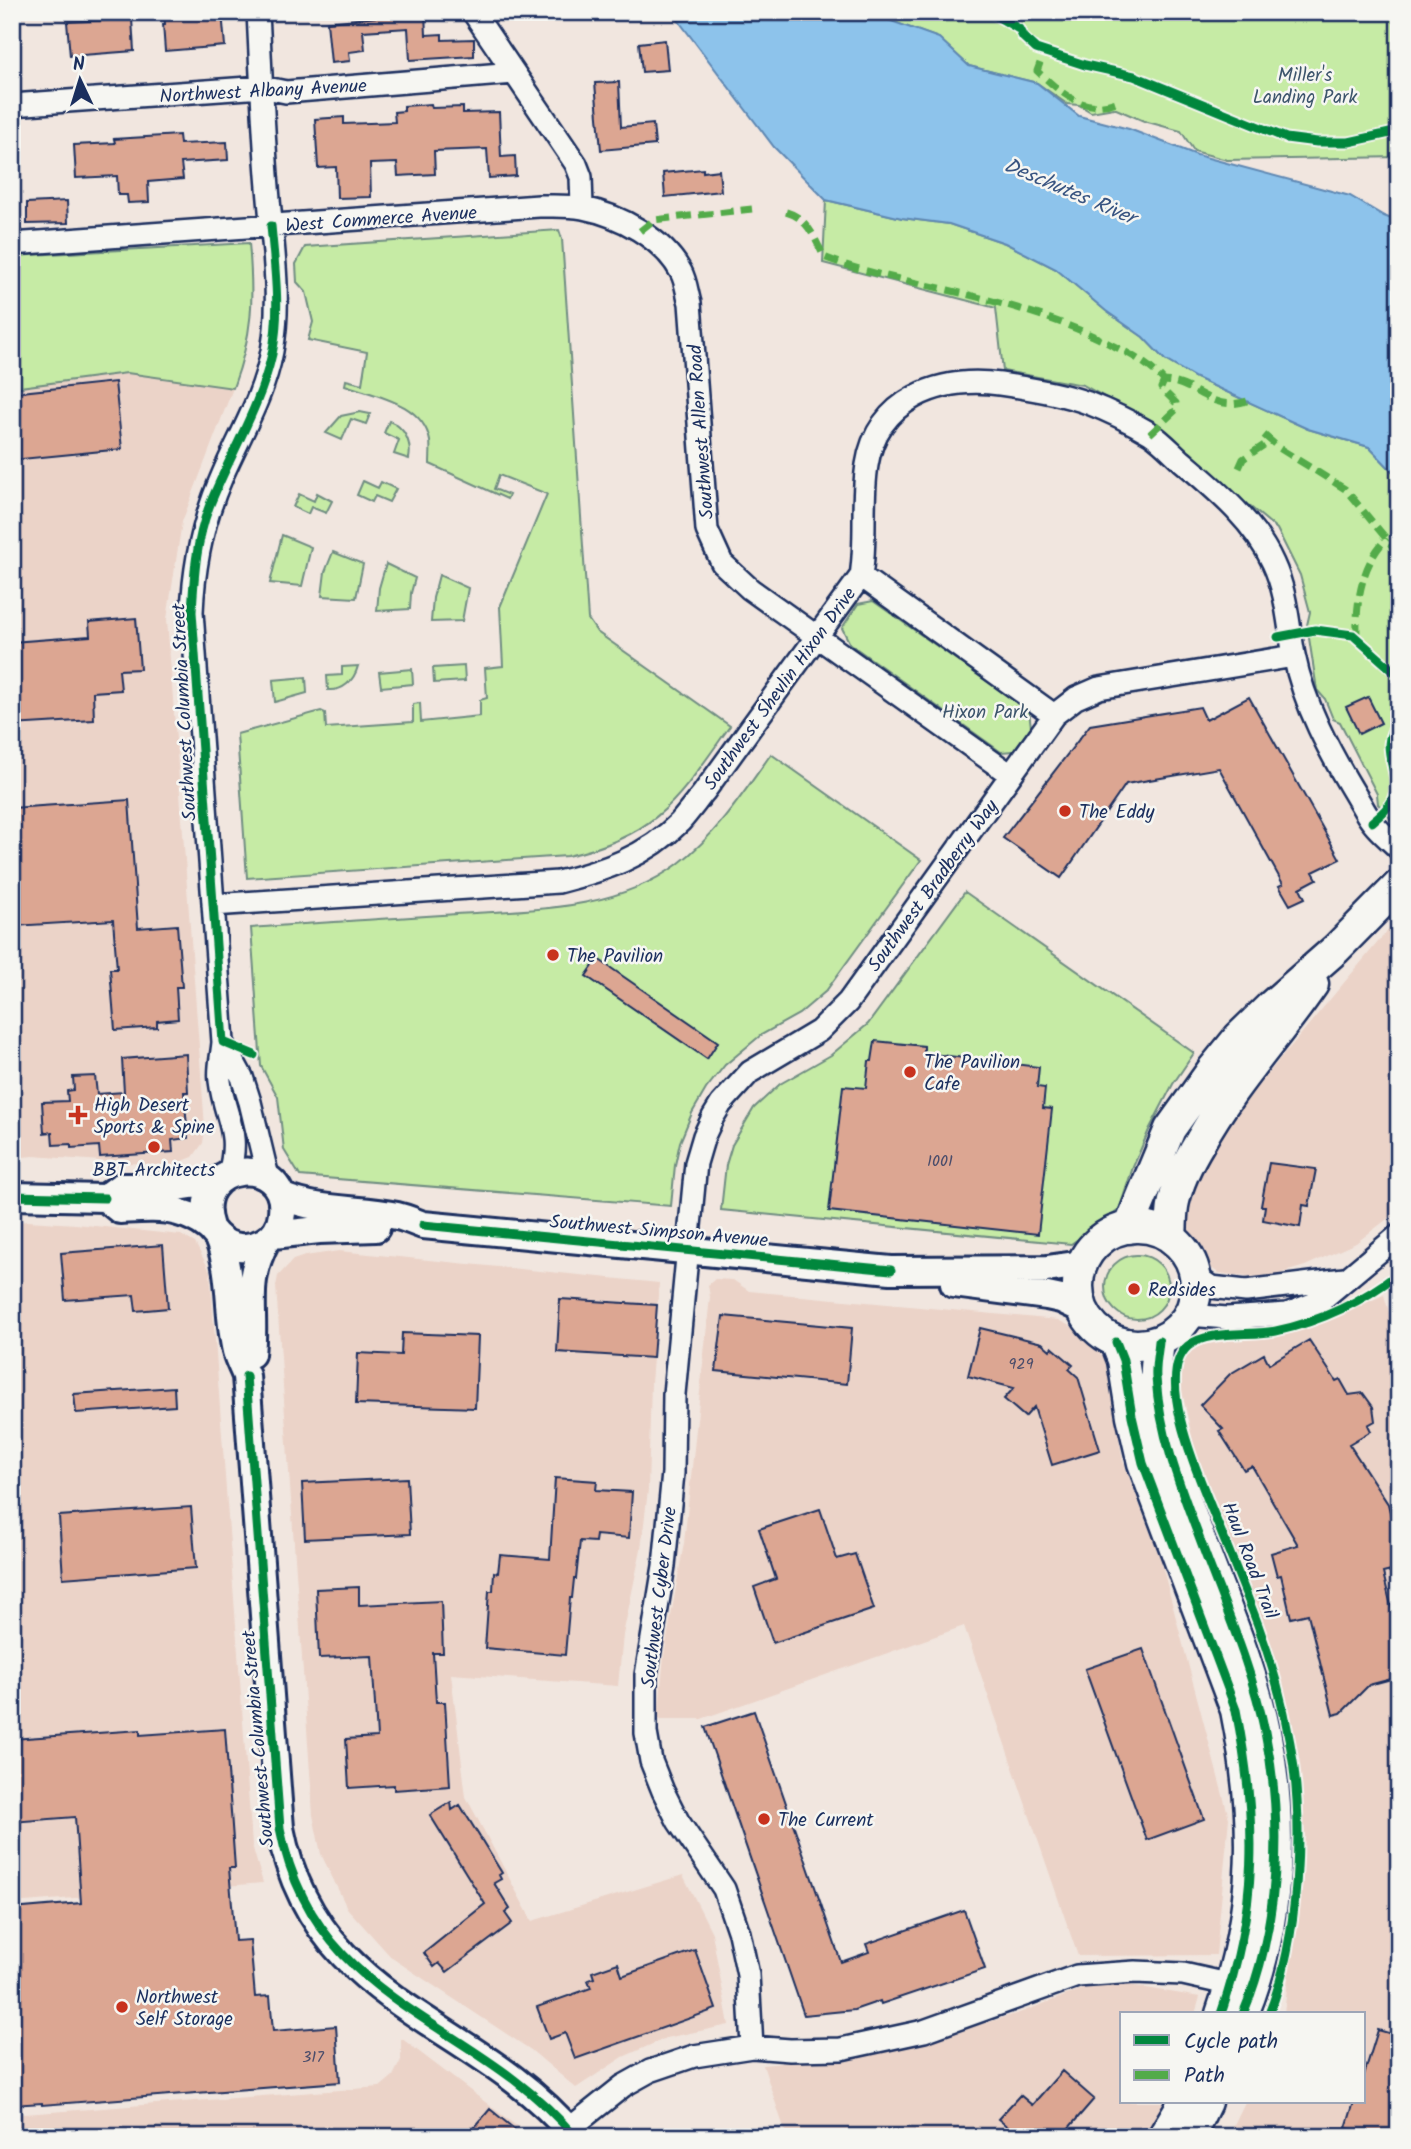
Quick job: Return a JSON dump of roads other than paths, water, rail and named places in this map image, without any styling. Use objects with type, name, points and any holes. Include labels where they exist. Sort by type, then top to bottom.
[{"type":"main road","points":[[1129,1228],[1170,1129],[1213,1069],[1239,1037],[1336,949],[1394,889]]},
{"type":"main road","points":[[1171,1238],[1173,1204],[1178,1185],[1212,1119],[1248,1067],[1290,1017],[1336,949]]},
{"type":"main road","points":[[1129,1228],[1151,1229],[1171,1238],[1182,1248],[1195,1276],[1195,1296],[1189,1315],[1176,1331],[1159,1341],[1138,1346],[1116,1342],[1096,1329],[1082,1309],[1077,1287],[1082,1264],[1093,1247],[1110,1234],[1129,1228]]},
{"type":"main road","points":[[1159,1341],[1156,1376],[1162,1421],[1191,1514],[1246,1662],[1265,1732],[1276,1812],[1272,1899],[1243,1996],[1223,2012]]},
{"type":"main road","points":[[1116,1342],[1123,1360],[1143,1464],[1236,1710],[1243,1746],[1252,1826],[1251,1870],[1244,1930],[1243,1996]]},
{"type":"main road","points":[[1163,2137],[1183,2104]]},
{"type":"main road","points":[[1189,2137],[1205,2104]]},
{"type":"street","name":"Southwest Columbia Street","points":[[223,1177],[234,1144],[234,1133],[219,1078],[223,1042],[192,612],[199,541],[208,510],[253,410],[272,354],[276,323],[277,294],[258,12]]},
{"type":"street","points":[[473,12],[576,164],[581,177],[582,207]]},
{"type":"street","name":"Northwest Albany Avenue","points":[[12,105],[262,88],[285,92],[514,74]]},
{"type":"street","name":"West Commerce Avenue","points":[[12,244],[539,206],[582,207]]},
{"type":"street","name":"Southwest Allen Road","points":[[582,207],[621,220],[640,231],[675,262],[683,275],[690,303],[707,530],[722,563],[750,589],[1011,775]]},
{"type":"street","name":"Southwest Shevlin Hixon Drive","points":[[213,905],[558,882],[604,870],[646,850],[679,823],[861,576],[865,551],[864,501],[867,464],[873,442],[886,418],[912,397],[945,385],[982,382],[1020,387],[1088,403],[1150,434],[1222,495],[1253,530],[1273,562],[1284,594],[1294,656],[1310,705],[1340,769],[1372,822],[1399,849]]},
{"type":"street","points":[[861,576],[1054,715]]},
{"type":"street","name":"Southwest Bradberry Way","points":[[689,1250],[696,1163],[704,1136],[721,1104],[750,1072],[819,1031],[848,1002],[1054,715],[1076,698],[1099,688],[1294,656]]},
{"type":"street","name":"Southwest Columbia Street","points":[[223,1042],[242,1077],[275,1186]]},
{"type":"street","points":[[12,1196],[105,1198],[120,1210],[177,1211],[194,1218],[229,1244],[241,1247],[253,1247],[270,1238],[281,1222],[283,1210],[275,1186],[256,1172],[242,1171],[200,1185],[120,1187],[105,1198]]},
{"type":"street","points":[[214,1233],[206,1216],[206,1203],[210,1191],[223,1177]]},
{"type":"street","name":"Southwest Simpson Avenue","points":[[275,1186],[299,1204],[398,1216],[423,1225],[891,1270],[1047,1269],[1082,1264]]},
{"type":"street","name":"Southwest Simpson Avenue","points":[[270,1238],[339,1229],[396,1230],[423,1225]]},
{"type":"street","name":"Southwest Columbia Street","points":[[214,1233],[224,1252],[236,1351],[246,1376]]},
{"type":"street","points":[[1189,1315],[1227,1318],[1287,1314],[1320,1301],[1343,1279],[1364,1266],[1399,1236]]},
{"type":"street","name":"Southwest Columbia Street","points":[[270,1238],[258,1257],[251,1282],[252,1351],[246,1376],[275,1778],[285,1857],[308,1908],[334,1947],[353,1966],[401,2004],[519,2082],[567,2134]]},
{"type":"street","name":"Southwest Cyber Drive","points":[[689,1250],[674,1394],[673,1473],[664,1566],[646,1675],[646,1733],[651,1762],[663,1791],[678,1821],[724,1889],[739,1933],[748,1975],[752,2047]]},
{"type":"street","name":"Southwest Simpson Avenue","points":[[891,1270],[964,1286],[1054,1298],[1082,1309]]},
{"type":"street","points":[[1195,1276],[1211,1287],[1246,1291],[1343,1279]]},
{"type":"street","points":[[567,2134],[623,2086],[650,2071],[694,2056],[752,2047],[790,2050],[841,2049],[924,2031],[1077,1976],[1135,1972],[1183,1974],[1243,1996]]},
{"type":"water","name":"Deschutes River","points":[[672,12],[866,12],[939,38],[969,66],[1037,83],[1079,116],[1129,129],[1197,155],[1350,196],[1399,222],[1399,478],[1369,447],[1308,429],[1196,378],[1165,360],[1143,337],[1106,311],[1056,269],[1005,243],[949,224],[902,218],[826,200],[774,147]]},
{"type":"place","name":"The Eddy","points":[[1065,811]]},
{"type":"place","name":"The Pavilion","points":[[553,955]]},
{"type":"place","name":"The Pavilion Cafe","points":[[910,1072]]},
{"type":"place","name":"High Desert Sports & Spine","points":[[78,1115]]},
{"type":"place","name":"BBT Architects","points":[[154,1147]]},
{"type":"place","name":"Redsides","points":[[1134,1289]]},
{"type":"place","name":"The Current","points":[[764,1819]]},
{"type":"place","name":"Northwest Self Storage","points":[[122,2007]]},
{"type":"park label","name":"Miller's Landing Park","points":[[1305,85]]},
{"type":"park label","name":"Hixon Park","points":[[985,711]]}]
